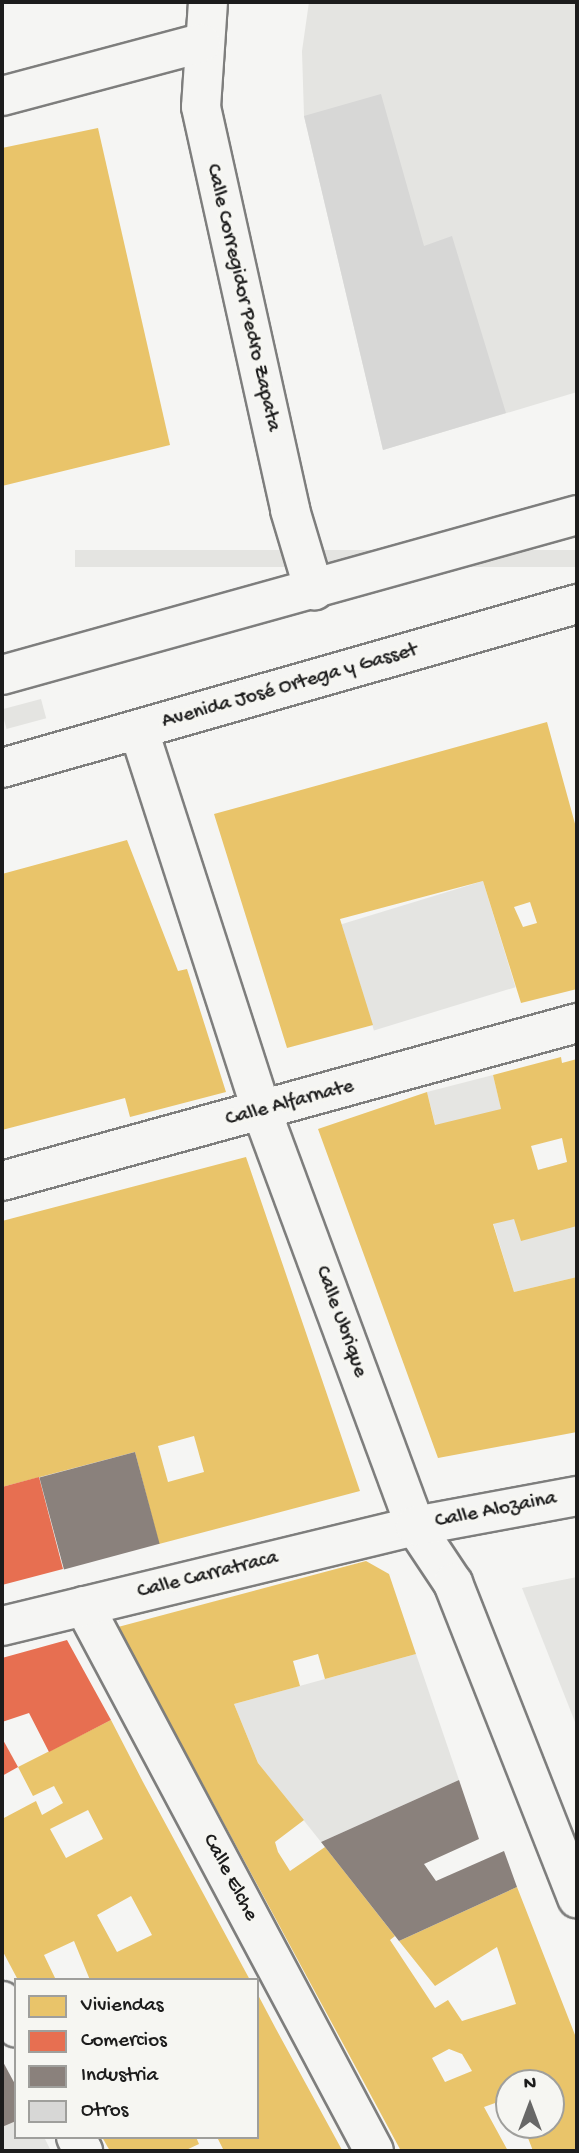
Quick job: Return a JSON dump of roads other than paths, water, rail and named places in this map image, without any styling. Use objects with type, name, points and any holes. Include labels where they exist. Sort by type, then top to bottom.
[{"type":"street","name":"Calle Corregidor Pedro Zapata","points":[[208,2],[201,43],[201,107],[214,174],[314,590]]},
{"type":"street","points":[[2,96],[201,43]]},
{"type":"street","points":[[2,675],[577,515]]},
{"type":"street","name":"Avenida José Ortega y Gasset","points":[[2,768],[577,604]]},
{"type":"street","name":"Calle Ubrique","points":[[139,731],[262,1112],[415,1526],[453,1583],[577,1898]]},
{"type":"street","name":"Calle Alfarnate","points":[[2,1181],[262,1112],[577,1023]]},
{"type":"street","name":"Calle Alozaina","points":[[415,1526],[577,1496]]},
{"type":"street","name":"Calle Carratraca","points":[[2,1626],[415,1526]]},
{"type":"street","name":"Calle Elche","points":[[83,1606],[374,2151]]},
{"type":"street","points":[[2,2001],[14,2023]]}]
